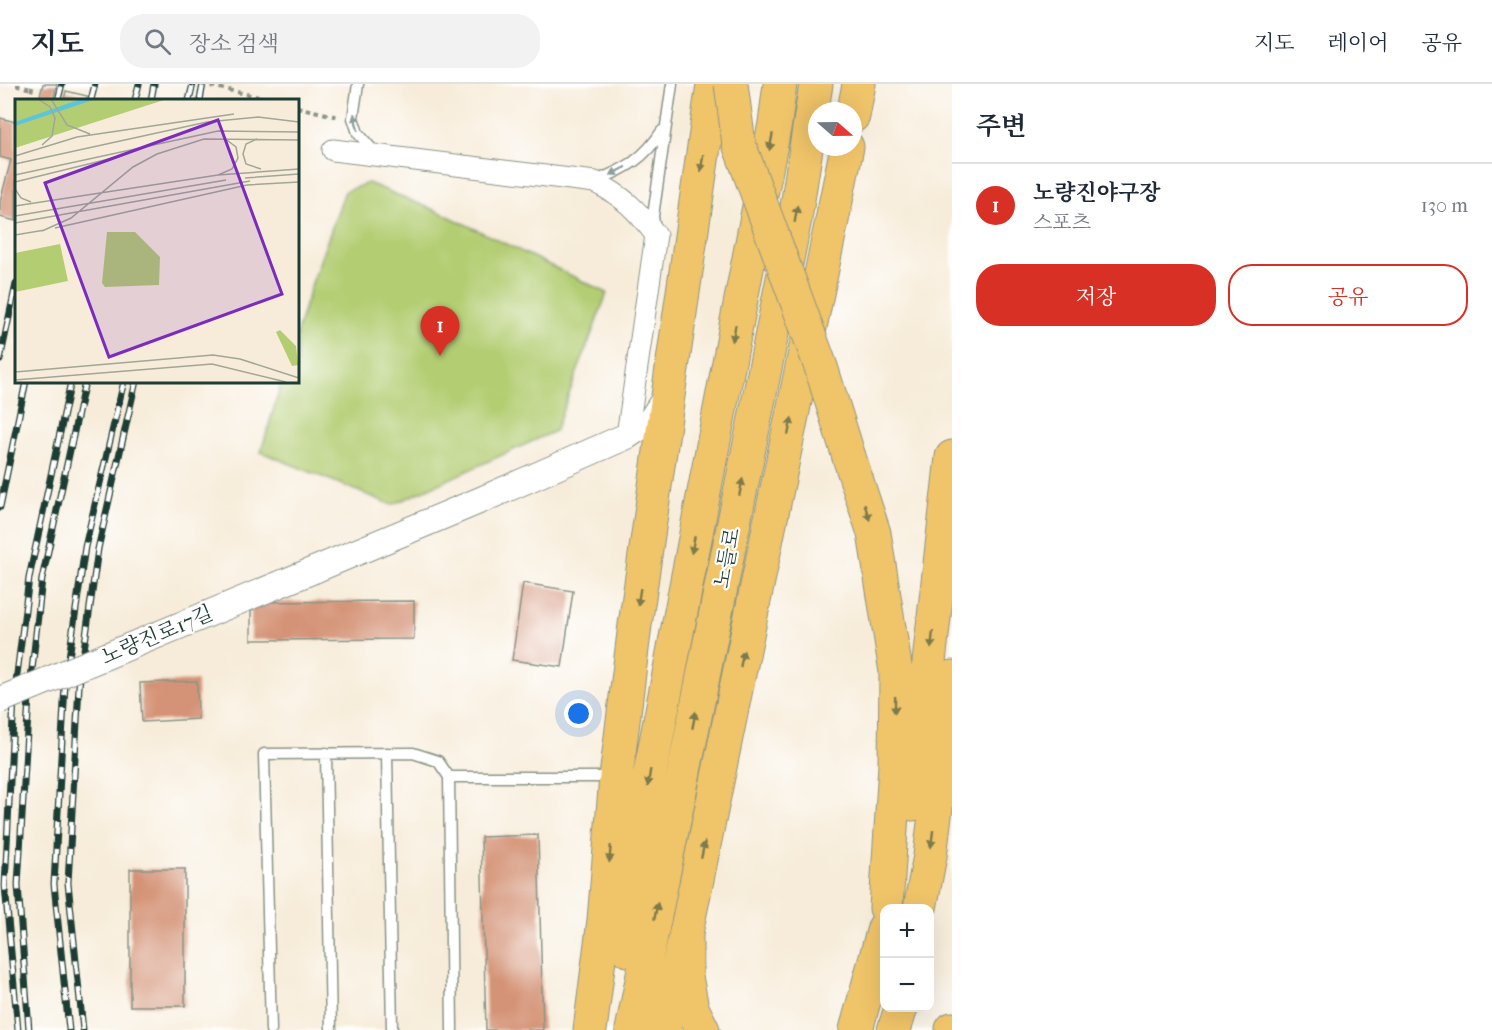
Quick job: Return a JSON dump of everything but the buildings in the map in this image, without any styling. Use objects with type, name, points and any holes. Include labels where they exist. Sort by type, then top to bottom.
[{"type":"main road","points":[[590,1030],[604,920],[616,777],[635,625],[713,84]]},
{"type":"main road","points":[[731,84],[739,144],[821,367],[874,533],[896,672],[895,765],[888,904]]},
{"type":"main road","name":"노들로","points":[[612,1030],[627,960],[649,778],[775,123],[780,84]]},
{"type":"main road","name":"노들로","points":[[632,1030],[793,231],[816,84]]},
{"type":"main road","points":[[856,102],[860,84]]},
{"type":"main road","points":[[664,1030],[686,933],[845,156]]},
{"type":"main road","points":[[889,904],[912,811],[952,457]]},
{"type":"main road","points":[[921,904],[930,856],[952,677]]},
{"type":"main road","points":[[686,933],[686,977],[692,1008],[703,1030]]},
{"type":"main road","points":[[854,1026],[880,944]]},
{"type":"main road","points":[[894,1030],[900,1012]]},
{"type":"street","points":[[333,150],[595,182],[618,194],[639,213],[656,235],[627,436],[660,461]]},
{"type":"street","name":"노량진로17길","points":[[0,700],[481,500],[627,436],[651,420],[668,394]]},
{"type":"lane","points":[[358,84],[352,118],[358,133],[376,154]]},
{"type":"lane","points":[[656,235],[653,216],[672,84]]},
{"type":"lane","points":[[595,182],[633,163],[652,148],[666,125]]},
{"type":"lane","points":[[326,753],[331,1030]]},
{"type":"lane","points":[[271,1030],[264,754],[326,753],[413,753],[438,761],[449,777],[452,1030]]},
{"type":"lane","points":[[387,753],[392,1030]]},
{"type":"lane","points":[[449,777],[616,777]]},
{"type":"path","points":[[18,84],[18,86],[33,86]]},
{"type":"path","points":[[202,84],[268,99]]},
{"type":"path","points":[[298,107],[343,118]]},
{"type":"green space","points":[[368,183],[444,214],[607,293],[555,431],[392,505],[261,452],[282,382],[298,382],[298,329],[345,191]]},
{"type":"railway","points":[[58,99],[62,84]]},
{"type":"railway","points":[[91,99],[95,84]]},
{"type":"railway","points":[[135,99],[139,84]]},
{"type":"railway","points":[[151,99],[154,84]]},
{"type":"railway","points":[[189,99],[193,84]]},
{"type":"railway","points":[[200,99],[203,84]]},
{"type":"railway","points":[[0,360],[15,289]]},
{"type":"railway","points":[[0,507],[26,382]]},
{"type":"railway","points":[[18,1030],[5,886],[14,698],[29,578],[71,382]]},
{"type":"railway","points":[[29,1030],[18,885],[29,697],[42,579],[85,382]]},
{"type":"railway","points":[[69,1030],[54,884],[65,685],[85,547],[124,382]]},
{"type":"railway","points":[[83,1030],[68,883],[79,686],[98,549],[136,382]]},
{"type":"place","name":"노량진야구장","points":[[440,356]]}]
